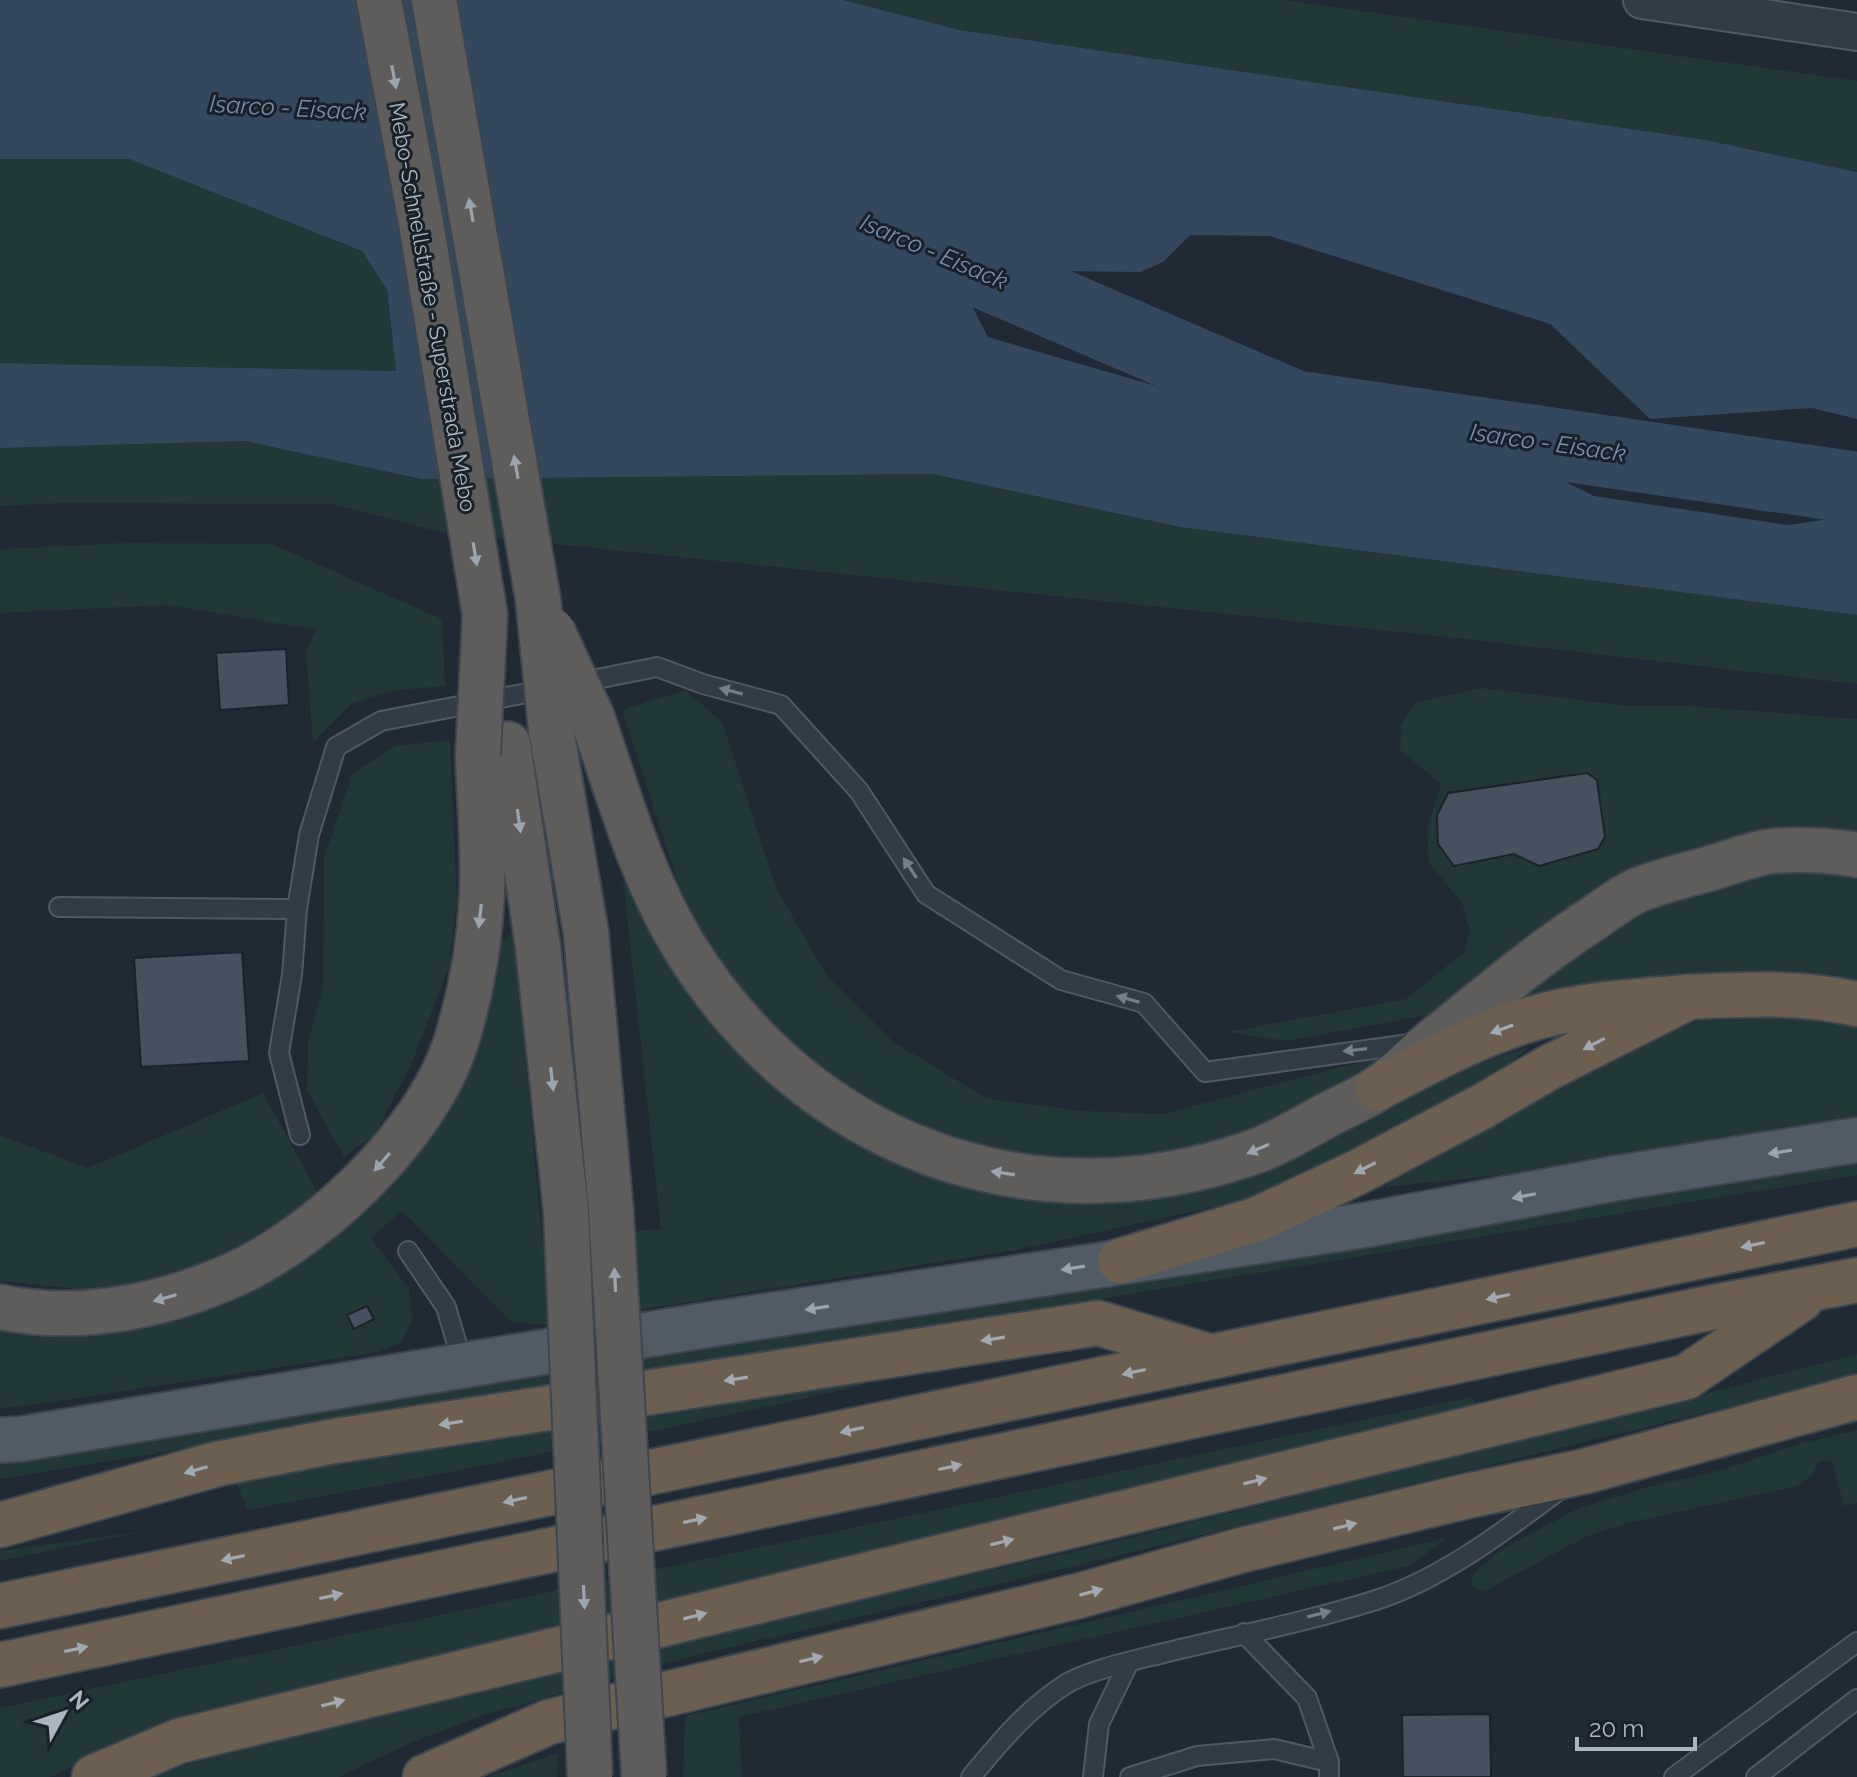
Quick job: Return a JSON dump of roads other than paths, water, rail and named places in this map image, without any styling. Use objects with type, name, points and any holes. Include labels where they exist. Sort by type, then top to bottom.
[{"type":"highway","name":"Mebo-Schnellstraße - Superstrada Mebo","points":[[379,0],[421,223],[485,615],[493,749]]},
{"type":"highway","points":[[434,0],[538,599],[551,729],[586,933],[611,1212],[644,1777]]},
{"type":"highway","points":[[538,599],[592,717],[638,852],[684,947],[717,994],[783,1065],[814,1091],[856,1119],[948,1161],[1046,1180],[1161,1176],[1253,1152],[1465,1043],[1532,1019],[1579,1007],[1756,993],[1857,1004]]},
{"type":"highway","points":[[493,749],[538,947],[566,1211],[590,1776]]},
{"type":"highway","points":[[0,1307],[87,1314],[159,1301],[221,1281],[274,1252],[331,1211],[380,1165],[430,1100],[455,1044],[475,966],[493,749]]},
{"type":"highway","points":[[1378,1088],[1432,1041],[1566,937],[1635,891],[1766,852],[1842,852],[1857,855]]},
{"type":"highway","points":[[1120,1261],[1272,1212],[1358,1172],[1689,997]]},
{"type":"highway","points":[[0,1606],[1857,1224]]},
{"type":"highway","points":[[0,1665],[1698,1310],[1836,1284]]},
{"type":"highway","points":[[94,1777],[179,1741],[1686,1377],[1836,1284]]},
{"type":"highway","points":[[0,1525],[217,1464],[335,1441],[1098,1323],[1211,1356]]},
{"type":"highway","points":[[425,1777],[549,1722],[1078,1596],[1242,1550],[1586,1471],[1857,1397]]},
{"type":"main road","points":[[0,1440],[1120,1261],[1365,1225],[1617,1178],[1857,1140]]},
{"type":"street","points":[[1642,0],[1857,32]]},
{"type":"lane","points":[[300,1135],[279,1053],[309,835],[336,747],[381,721],[657,667],[703,684],[781,705],[859,791],[926,894],[1061,980],[1144,1003],[1205,1072],[1432,1041]]},
{"type":"lane","points":[[59,907],[297,909]]},
{"type":"lane","points":[[408,1251],[446,1307],[463,1365]]},
{"type":"lane","points":[[971,1777],[1020,1719],[1068,1683],[1129,1662],[1378,1599],[1433,1574],[1502,1532],[1586,1471]]},
{"type":"lane","points":[[1244,1633],[1307,1698],[1329,1769]]},
{"type":"lane","points":[[1674,1777],[1857,1642]]},
{"type":"lane","points":[[1093,1777],[1099,1724],[1129,1662]]},
{"type":"lane","points":[[1756,1777],[1857,1699]]},
{"type":"lane","points":[[1130,1777],[1197,1756],[1274,1749],[1329,1769]]},
{"type":"water","points":[[0,0],[843,0],[960,30],[1706,140],[1857,172],[1857,419],[1812,408],[1650,419],[1550,324],[1270,236],[1190,235],[1163,262],[1141,272],[1047,271],[973,308],[988,337],[1280,422],[1506,452],[1594,496],[1788,525],[1857,515],[1857,615],[1180,527],[933,474],[421,479],[245,441],[0,448],[0,363],[396,371],[387,290],[362,251],[129,159],[0,159]]},
{"type":"waterway","name":"Isarco - Eisack","points":[[926,248],[1294,406],[1857,488]]}]
